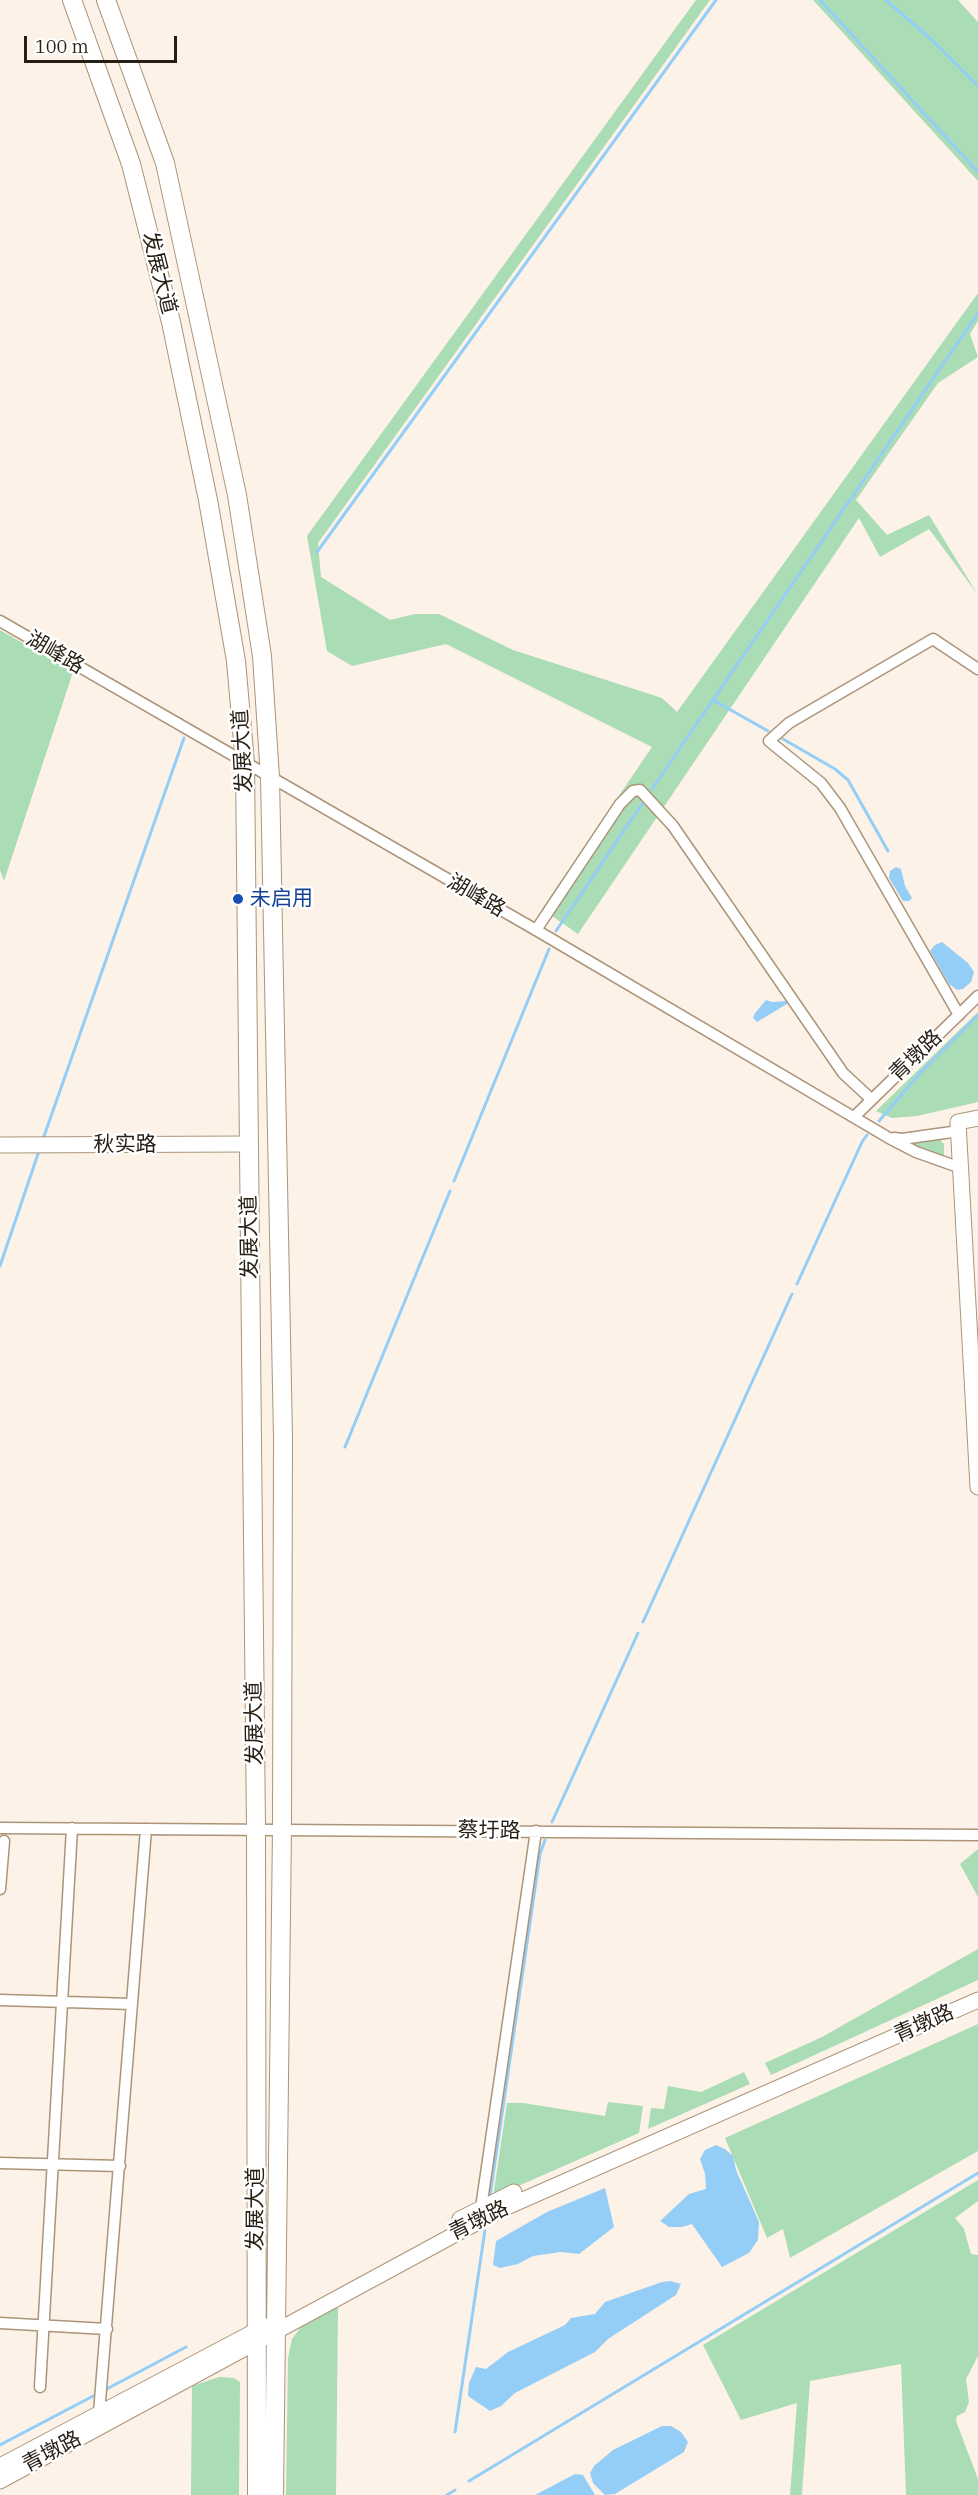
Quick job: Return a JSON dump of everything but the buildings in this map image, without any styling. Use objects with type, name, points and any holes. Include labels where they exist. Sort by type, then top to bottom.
[{"type":"main road","name":"发展大道","points":[[72,0],[131,164],[171,322],[208,500],[236,661],[245,763],[256,1829],[266,2331],[274,2495]]},
{"type":"main road","name":"发展大道","points":[[106,0],[165,163],[235,483],[262,656],[270,777],[283,1437],[282,1829],[266,2331],[257,2495]]},
{"type":"main road","points":[[958,1126],[978,1118]]},
{"type":"main road","points":[[958,1126],[978,1127]]},
{"type":"main road","points":[[958,1126],[978,1487]]},
{"type":"main road","name":"秋实路","points":[[0,1145],[250,1144]]},
{"type":"main road","name":"青墩路","points":[[0,2481],[481,2208],[978,1989]]},
{"type":"main road","name":"青墩路","points":[[0,2466],[101,2399],[266,2331],[500,2210],[978,2000]]},
{"type":"street","name":"湖峰路","points":[[0,621],[536,930],[889,1138],[916,1152],[961,1168]]},
{"type":"street","points":[[959,1015],[840,808],[821,783],[769,741],[789,723],[933,639],[978,669]]},
{"type":"street","points":[[536,930],[620,804],[633,791],[640,790],[674,826],[843,1073],[871,1098]]},
{"type":"street","name":"青墩路","points":[[854,1117],[978,996]]},
{"type":"street","points":[[889,1138],[902,1139],[958,1126]]},
{"type":"street","name":"蔡圩路","points":[[0,1828],[978,1835]]},
{"type":"street","points":[[40,2387],[72,1828]]},
{"type":"street","points":[[101,2399],[146,1829]]},
{"type":"street","points":[[481,2208],[536,1831]]},
{"type":"street","points":[[0,1889],[4,1840]]},
{"type":"street","points":[[0,2000],[132,2004]]},
{"type":"street","points":[[0,2163],[120,2166]]},
{"type":"street","points":[[0,2324],[107,2328]]},
{"type":"green space","points":[[696,0],[710,0],[318,543],[321,577],[390,620],[415,614],[439,614],[513,650],[662,698],[677,712],[978,293],[978,321],[970,334],[978,357],[938,383],[856,500],[887,535],[929,515],[978,595],[929,529],[880,557],[859,518],[578,934],[542,909],[652,747],[446,644],[352,666],[327,651],[307,536]]},
{"type":"green space","points":[[813,0],[958,0],[978,22],[978,181]]},
{"type":"green space","points":[[0,630],[73,672],[4,881],[0,870]]},
{"type":"green space","points":[[978,1012],[978,1102],[917,1116],[892,1118],[876,1111]]},
{"type":"green space","points":[[940,1140],[944,1144],[944,1157],[908,1143]]},
{"type":"green space","points":[[978,1849],[978,1897],[960,1864]]},
{"type":"green space","points":[[978,1949],[978,1980],[771,2075],[765,2063],[822,2037]]},
{"type":"green space","points":[[978,2024],[978,2151],[790,2258],[783,2229],[767,2238],[725,2138]]},
{"type":"green space","points":[[744,2072],[750,2084],[648,2129],[651,2108],[664,2109],[668,2086],[701,2092]]},
{"type":"green space","points":[[608,2102],[643,2106],[639,2133],[493,2197],[507,2103],[523,2103],[605,2116]]},
{"type":"green space","points":[[978,2180],[978,2201],[955,2218],[964,2229],[971,2254],[978,2255],[978,2356],[966,2379],[969,2402],[965,2412],[957,2416],[956,2421],[978,2479],[978,2495],[906,2495],[901,2364],[810,2381],[802,2495],[790,2495],[797,2403],[741,2420],[703,2345]]},
{"type":"green space","points":[[338,2307],[336,2495],[286,2495],[288,2358],[292,2339],[301,2327]]},
{"type":"green space","points":[[219,2377],[234,2378],[240,2382],[239,2495],[191,2495],[192,2386]]},
{"type":"water","points":[[896,867],[901,869],[905,886],[912,898],[909,901],[903,901],[889,878],[890,871]]},
{"type":"water","points":[[942,942],[968,963],[974,972],[971,982],[963,989],[957,990],[949,984],[930,951]]},
{"type":"water","points":[[766,1000],[787,1001],[787,1004],[757,1022],[753,1018],[755,1013]]},
{"type":"water","points":[[716,2145],[733,2156],[736,2170],[759,2222],[758,2240],[749,2253],[722,2267],[692,2224],[669,2227],[660,2221],[689,2194],[706,2189],[705,2174],[700,2159],[705,2150]]},
{"type":"water","points":[[605,2188],[614,2227],[579,2254],[561,2252],[533,2256],[518,2264],[500,2268],[493,2265],[496,2241],[547,2212]]},
{"type":"water","points":[[671,2281],[681,2284],[676,2295],[608,2339],[595,2352],[515,2393],[501,2406],[490,2411],[468,2396],[469,2383],[476,2367],[486,2369],[508,2352],[565,2325],[571,2318],[595,2314],[605,2302]]},
{"type":"water","points":[[662,2426],[671,2426],[681,2432],[688,2442],[684,2452],[615,2494],[605,2495],[593,2483],[590,2473],[594,2466],[613,2450]]},
{"type":"water","points":[[575,2474],[583,2475],[595,2495],[535,2495]]},
{"type":"waterway","points":[[317,552],[716,0]]},
{"type":"waterway","points":[[820,0],[978,172]]},
{"type":"waterway","points":[[886,0],[932,40],[978,86]]},
{"type":"waterway","points":[[652,789],[978,313]]},
{"type":"waterway","points":[[713,700],[768,731]]},
{"type":"waterway","points":[[43,1139],[184,738]]},
{"type":"waterway","points":[[783,739],[835,769],[848,780],[888,851]]},
{"type":"waterway","points":[[556,931],[642,804]]},
{"type":"waterway","points":[[454,1181],[549,949]]},
{"type":"waterway","points":[[879,1121],[921,1072],[978,1015]]},
{"type":"waterway","points":[[797,1284],[867,1135]]},
{"type":"waterway","points":[[0,1266],[39,1151]]},
{"type":"waterway","points":[[345,1447],[450,1191]]},
{"type":"waterway","points":[[643,1622],[792,1294]]},
{"type":"waterway","points":[[552,1822],[638,1633]]},
{"type":"waterway","points":[[490,2196],[540,1854],[545,1840]]},
{"type":"waterway","points":[[469,2481],[978,2173]]},
{"type":"waterway","points":[[455,2432],[486,2223]]},
{"type":"waterway","points":[[103,2391],[186,2347]]},
{"type":"waterway","points":[[0,2445],[97,2394]]},
{"type":"waterway","points":[[447,2495],[455,2490]]},
{"type":"place","name":"未启用","points":[[238,899]]}]
